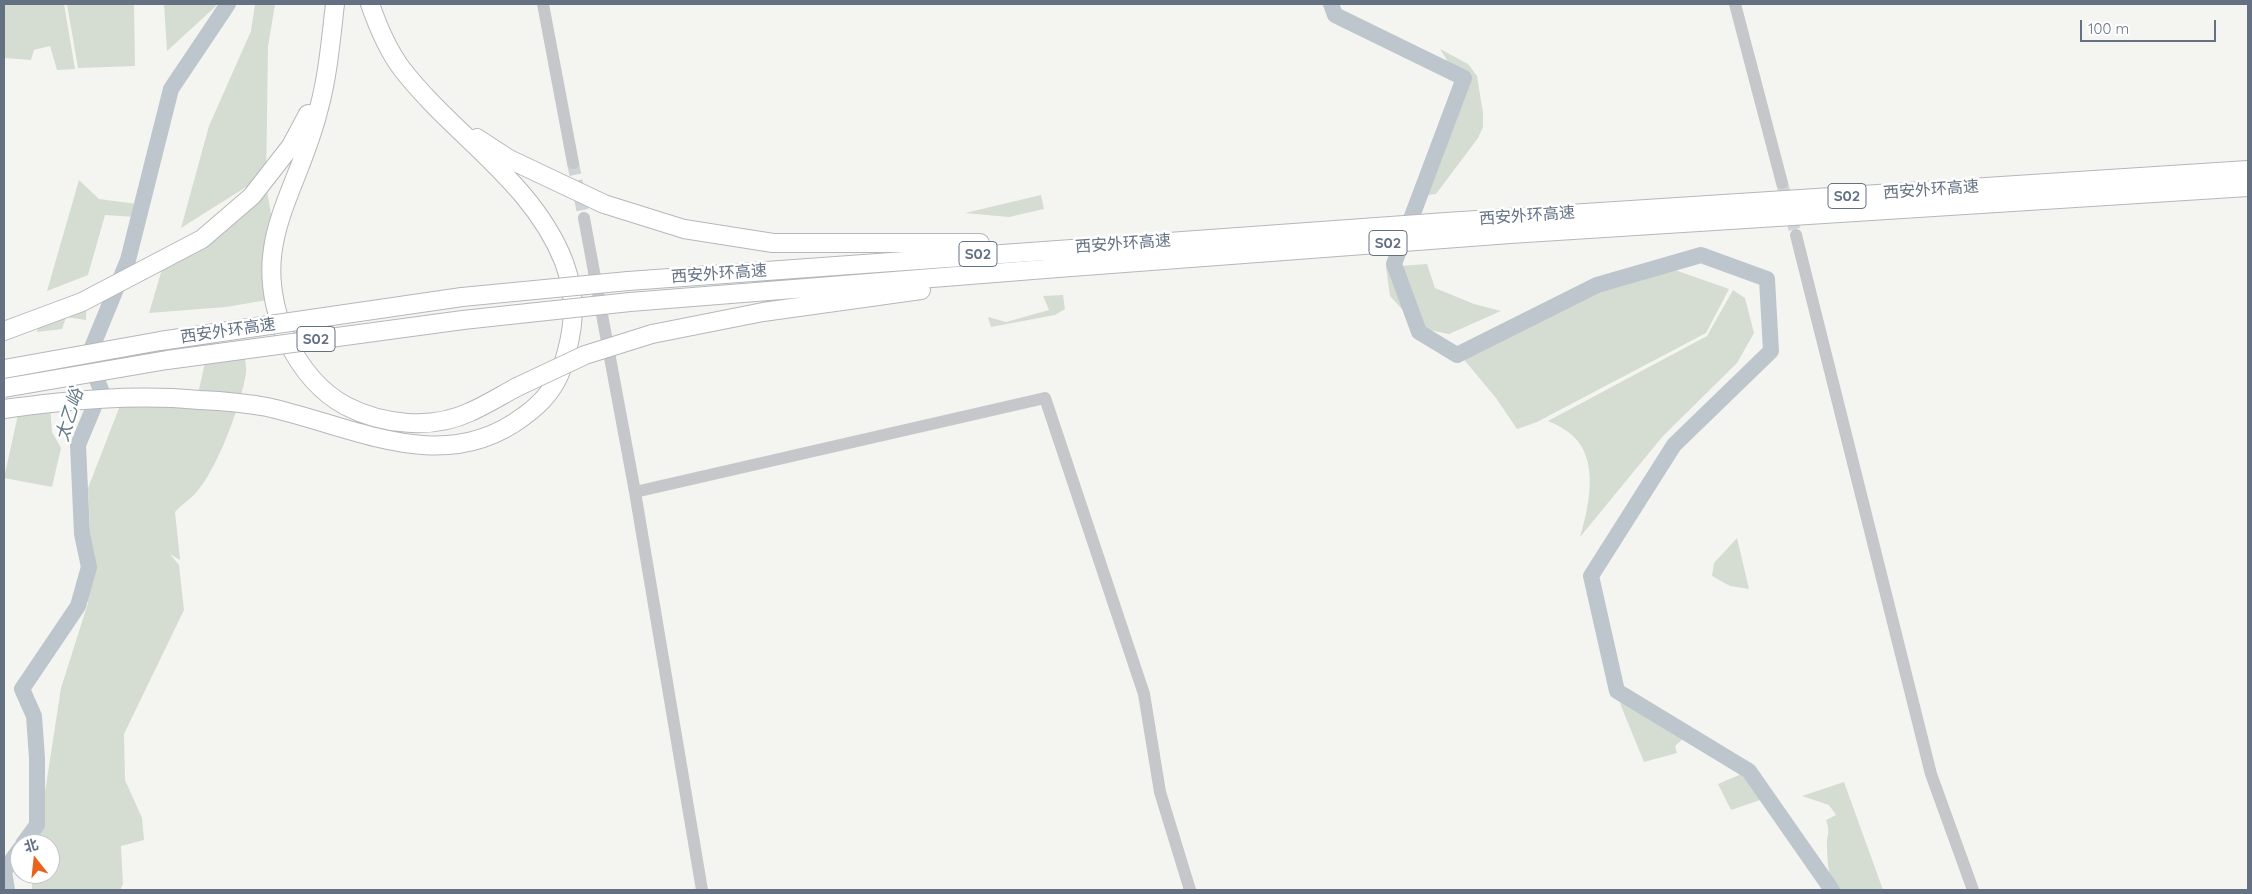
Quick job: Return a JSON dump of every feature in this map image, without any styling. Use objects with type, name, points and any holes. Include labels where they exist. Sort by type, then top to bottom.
[{"type":"highway","points":[[335,4],[319,109],[281,212],[271,252],[272,289],[277,317],[293,352],[308,374],[332,398],[361,414],[390,421],[433,423],[469,413],[517,387],[585,355],[652,334],[773,310],[925,289],[1167,260]]},
{"type":"highway","points":[[4,409],[62,401],[137,397],[198,399],[264,407],[319,420],[361,434],[411,445],[454,446],[485,439],[515,423],[541,404],[559,376],[572,338],[572,295],[564,264],[549,230],[529,203],[401,67],[370,4]]},
{"type":"highway","points":[[4,331],[82,302],[202,239],[252,196],[291,146],[311,108],[330,41]]},
{"type":"highway","points":[[430,100],[479,139],[509,159],[537,174],[604,204],[684,229],[773,243],[906,244],[1171,240]]},
{"type":"highway","name":"西安外环高速","points":[[4,388],[187,357],[463,320],[630,302],[1328,248],[1447,230],[2248,170]]},
{"type":"highway","name":"西安外环高速","points":[[4,369],[160,341],[452,299],[628,280],[1328,230],[1447,230],[2248,188]]},
{"type":"street","points":[[543,4],[573,163]]},
{"type":"street","points":[[1735,4],[1782,182]]},
{"type":"street","points":[[584,218],[635,492],[702,890]]},
{"type":"street","points":[[1796,235],[1931,774],[1973,890]]},
{"type":"street","points":[[635,492],[1045,398],[1144,694],[1160,792],[1190,890]]},
{"type":"shaded area","points":[[4,4],[64,4],[75,69],[57,70],[50,46],[34,50],[31,60],[4,58]]},
{"type":"shaded area","points":[[67,4],[134,4],[135,66],[78,68]]},
{"type":"shaded area","points":[[164,4],[217,4],[167,51]]},
{"type":"shaded area","points":[[255,4],[275,4],[268,47],[266,185],[278,255],[279,298],[226,307],[149,313],[165,259],[253,200],[246,187],[181,228],[209,126],[251,31]]},
{"type":"shaded area","points":[[1440,49],[1468,64],[1477,76],[1483,113],[1483,127],[1478,138],[1436,194],[1414,197],[1446,146],[1460,107],[1455,73]]},
{"type":"shaded area","points":[[79,180],[99,199],[145,205],[136,217],[105,215],[88,275],[47,291]]},
{"type":"shaded area","points":[[1041,195],[1044,209],[1009,217],[965,213]]},
{"type":"shaded area","points":[[1427,264],[1435,288],[1474,304],[1501,311],[1449,334],[1419,328],[1390,296],[1386,267]]},
{"type":"shaded area","points":[[1642,267],[1675,270],[1729,289],[1706,333],[1537,422],[1517,429],[1496,398],[1456,350],[1463,350],[1518,330]]},
{"type":"shaded area","points":[[1733,290],[1745,298],[1754,333],[1737,363],[1663,436],[1580,537],[1589,499],[1590,485],[1587,459],[1582,447],[1574,437],[1565,429],[1548,421],[1707,336]]},
{"type":"shaded area","points":[[1063,295],[1065,309],[1055,315],[991,327],[988,317],[1006,322],[1049,310],[1043,296]]},
{"type":"shaded area","points":[[87,297],[86,320],[66,317],[62,329],[37,332],[41,315]]},
{"type":"shaded area","points":[[245,358],[246,371],[239,402],[227,436],[212,469],[195,494],[175,512],[180,560],[170,554],[179,565],[184,610],[124,734],[125,780],[142,818],[144,840],[121,846],[123,884],[120,890],[32,890],[32,884],[60,884],[60,834],[39,834],[61,688],[88,603],[90,527],[88,488],[121,403],[195,407],[205,363]]},
{"type":"shaded area","points":[[50,406],[52,432],[61,448],[52,487],[4,478],[19,410]]},
{"type":"shaded area","points":[[1737,538],[1749,589],[1730,586],[1712,576],[1714,563]]},
{"type":"shaded area","points":[[1618,692],[1686,736],[1675,746],[1677,753],[1644,762],[1621,706]]},
{"type":"shaded area","points":[[1746,772],[1772,796],[1731,810],[1718,784]]},
{"type":"shaded area","points":[[1844,782],[1883,890],[1835,890],[1833,885],[1828,864],[1828,829],[1826,820],[1836,815],[1829,805],[1802,796]]},
{"type":"waterway","name":"太乙峪","points":[[30,834],[37,825],[37,758],[34,716],[22,689],[78,606],[89,567],[82,534],[78,445],[101,390],[88,357],[128,260],[171,89],[228,4]]},
{"type":"waterway","points":[[1331,4],[1335,15],[1464,78],[1394,264],[1419,332],[1457,355],[1597,285],[1701,255],[1767,279],[1771,351],[1674,445],[1591,576],[1617,691],[1749,771],[1832,890]]},
{"type":"waterway","name":"太乙峪","points":[[7,890],[4,871],[10,863]]},
{"type":"tunnel","points":[[573,163],[584,218]]},
{"type":"tunnel","points":[[1782,183],[1796,235]]}]
